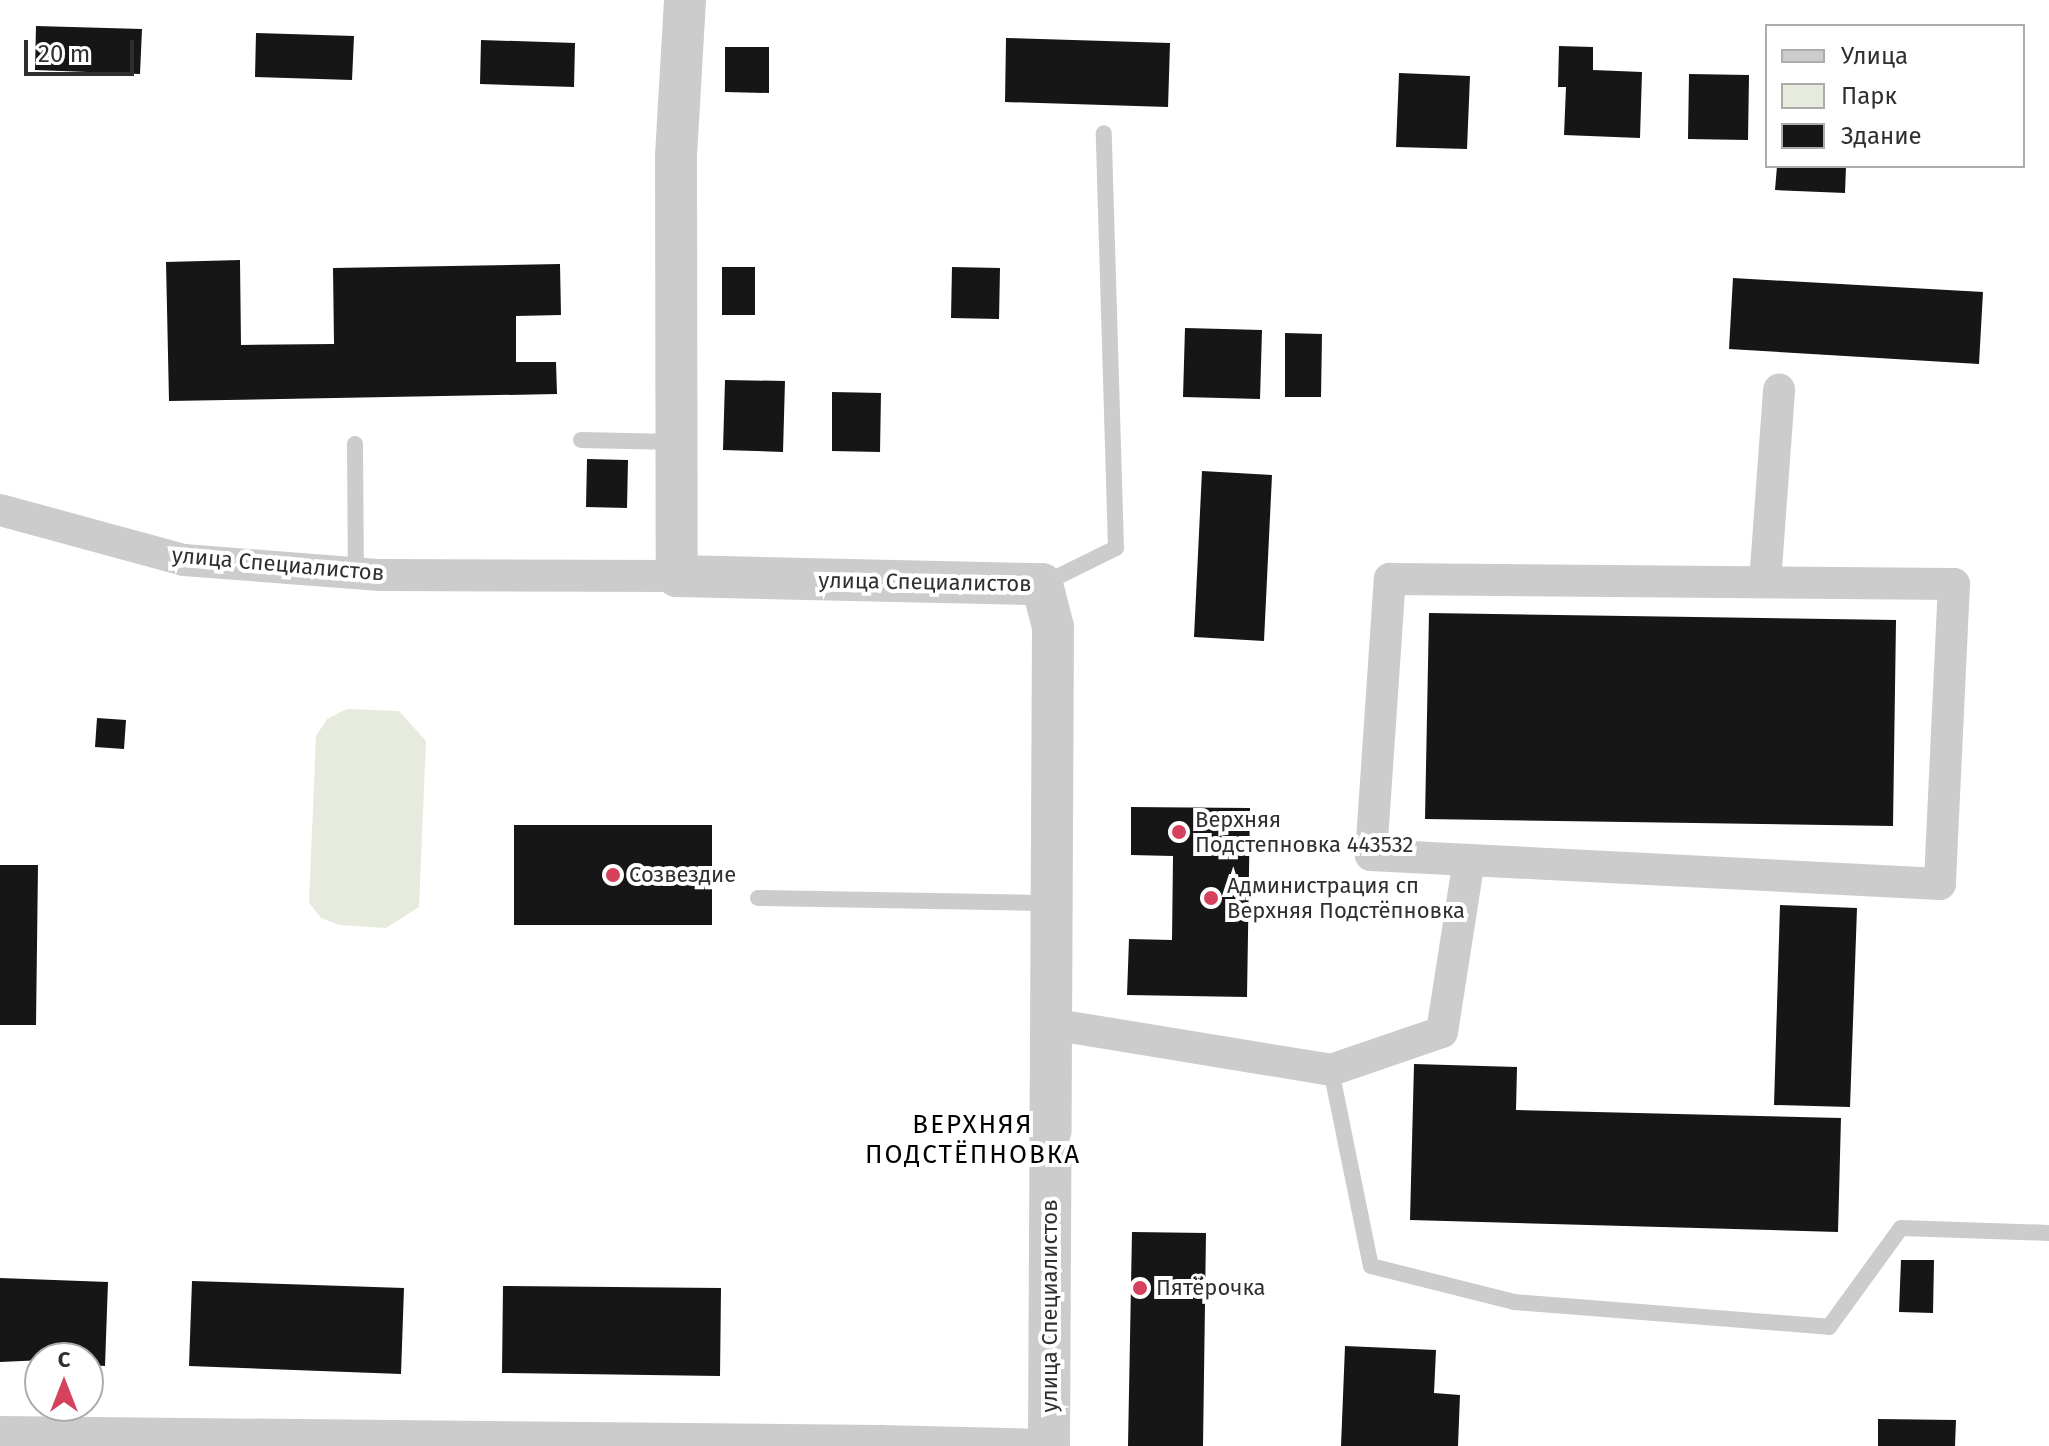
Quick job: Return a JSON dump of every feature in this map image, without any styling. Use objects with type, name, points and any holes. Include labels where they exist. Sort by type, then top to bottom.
[{"type":"street","points":[[677,576],[674,442],[676,157],[685,0]]},
{"type":"street","points":[[1765,582],[1779,390]]},
{"type":"street","name":"улица Специалистов","points":[[0,510],[184,560],[356,573],[1042,584],[1053,627],[1049,1446]]},
{"type":"street","points":[[1390,579],[1954,584],[1940,884],[1469,860],[1371,855],[1390,579]]},
{"type":"street","points":[[1051,1024],[1331,1070],[1442,1032],[1469,860]]},
{"type":"street","points":[[0,1432],[1049,1446]]},
{"type":"lane","points":[[1042,584],[1116,548],[1104,133]]},
{"type":"lane","points":[[581,440],[674,442]]},
{"type":"lane","points":[[355,444],[356,573]]},
{"type":"lane","points":[[758,898],[1052,903]]},
{"type":"lane","points":[[1331,1070],[1371,1266],[1514,1302],[1829,1327],[1901,1228],[2049,1233]]},
{"type":"green space","points":[[347,709],[399,711],[426,741],[419,907],[386,928],[339,925],[321,918],[309,903],[316,736],[327,719]]},
{"type":"building","points":[[36,26],[142,29],[140,74],[35,70]]},
{"type":"building","points":[[256,33],[354,36],[352,80],[255,77]]},
{"type":"building","points":[[1006,38],[1170,43],[1168,107],[1005,102]]},
{"type":"building","points":[[481,40],[575,43],[574,87],[480,84]]},
{"type":"building","points":[[1559,46],[1593,47],[1593,70],[1642,72],[1640,138],[1564,135],[1566,87],[1558,87]]},
{"type":"building","points":[[725,47],[769,47],[769,93],[725,92]]},
{"type":"building","points":[[1399,73],[1470,76],[1467,149],[1396,147]]},
{"type":"building","points":[[1689,74],[1749,75],[1748,140],[1688,139]]},
{"type":"building","points":[[1777,168],[1846,168],[1845,193],[1775,190]]},
{"type":"building","points":[[240,260],[241,345],[334,344],[333,268],[560,264],[561,315],[516,316],[516,362],[556,362],[557,394],[169,401],[166,262]]},
{"type":"building","points":[[722,267],[755,267],[755,315],[722,315]]},
{"type":"building","points":[[952,267],[1000,268],[999,319],[951,318]]},
{"type":"building","points":[[1733,278],[1983,292],[1979,364],[1729,349]]},
{"type":"building","points":[[1185,328],[1262,330],[1260,399],[1183,397]]},
{"type":"building","points":[[1285,333],[1322,334],[1321,397],[1285,397]]},
{"type":"building","points":[[725,380],[785,381],[783,452],[723,450]]},
{"type":"building","points":[[832,392],[881,393],[880,452],[832,451]]},
{"type":"building","points":[[587,459],[628,460],[627,508],[586,507]]},
{"type":"building","points":[[1202,471],[1272,475],[1264,641],[1194,637]]},
{"type":"building","points":[[1429,613],[1896,620],[1893,826],[1425,819]]},
{"type":"building","points":[[97,718],[126,720],[124,749],[95,747]]},
{"type":"building","name":"Администрация сп Верхняя Подстёпновка","points":[[1131,807],[1250,808],[1247,997],[1127,995],[1129,939],[1172,940],[1173,856],[1131,855]]},
{"type":"building","name":"Созвездие","points":[[514,825],[712,825],[712,925],[514,925]]},
{"type":"building","points":[[0,865],[38,865],[36,1025],[0,1025]]},
{"type":"building","points":[[1780,905],[1857,908],[1850,1107],[1774,1105]]},
{"type":"building","points":[[1414,1064],[1517,1067],[1516,1110],[1841,1118],[1838,1232],[1410,1220]]},
{"type":"building","points":[[1132,1232],[1206,1233],[1203,1446],[1128,1446]]},
{"type":"building","points":[[1901,1260],[1934,1260],[1933,1313],[1899,1312]]},
{"type":"building","points":[[0,1278],[108,1282],[105,1366],[104,1342],[24,1342],[24,1361],[0,1362]]},
{"type":"building","points":[[192,1281],[404,1288],[401,1374],[189,1366]]},
{"type":"building","points":[[503,1286],[721,1288],[720,1376],[502,1373]]},
{"type":"building","points":[[1345,1346],[1436,1350],[1434,1393],[1460,1395],[1458,1446],[1341,1446]]},
{"type":"building","points":[[1878,1419],[1956,1420],[1955,1446],[1878,1446]]},
{"type":"place","name":"Верхняя Подстепновка 443532","points":[[1179,832]]},
{"type":"place","name":"Созвездие","points":[[613,875]]},
{"type":"place","name":"Администрация сп Верхняя Подстёпновка","points":[[1211,898]]},
{"type":"place","name":"Пятёрочка","points":[[1140,1288]]},
{"type":"district","name":"ВЕРХНЯЯ ПОДСТЁПНОВКА","points":[[973,1140]]}]
